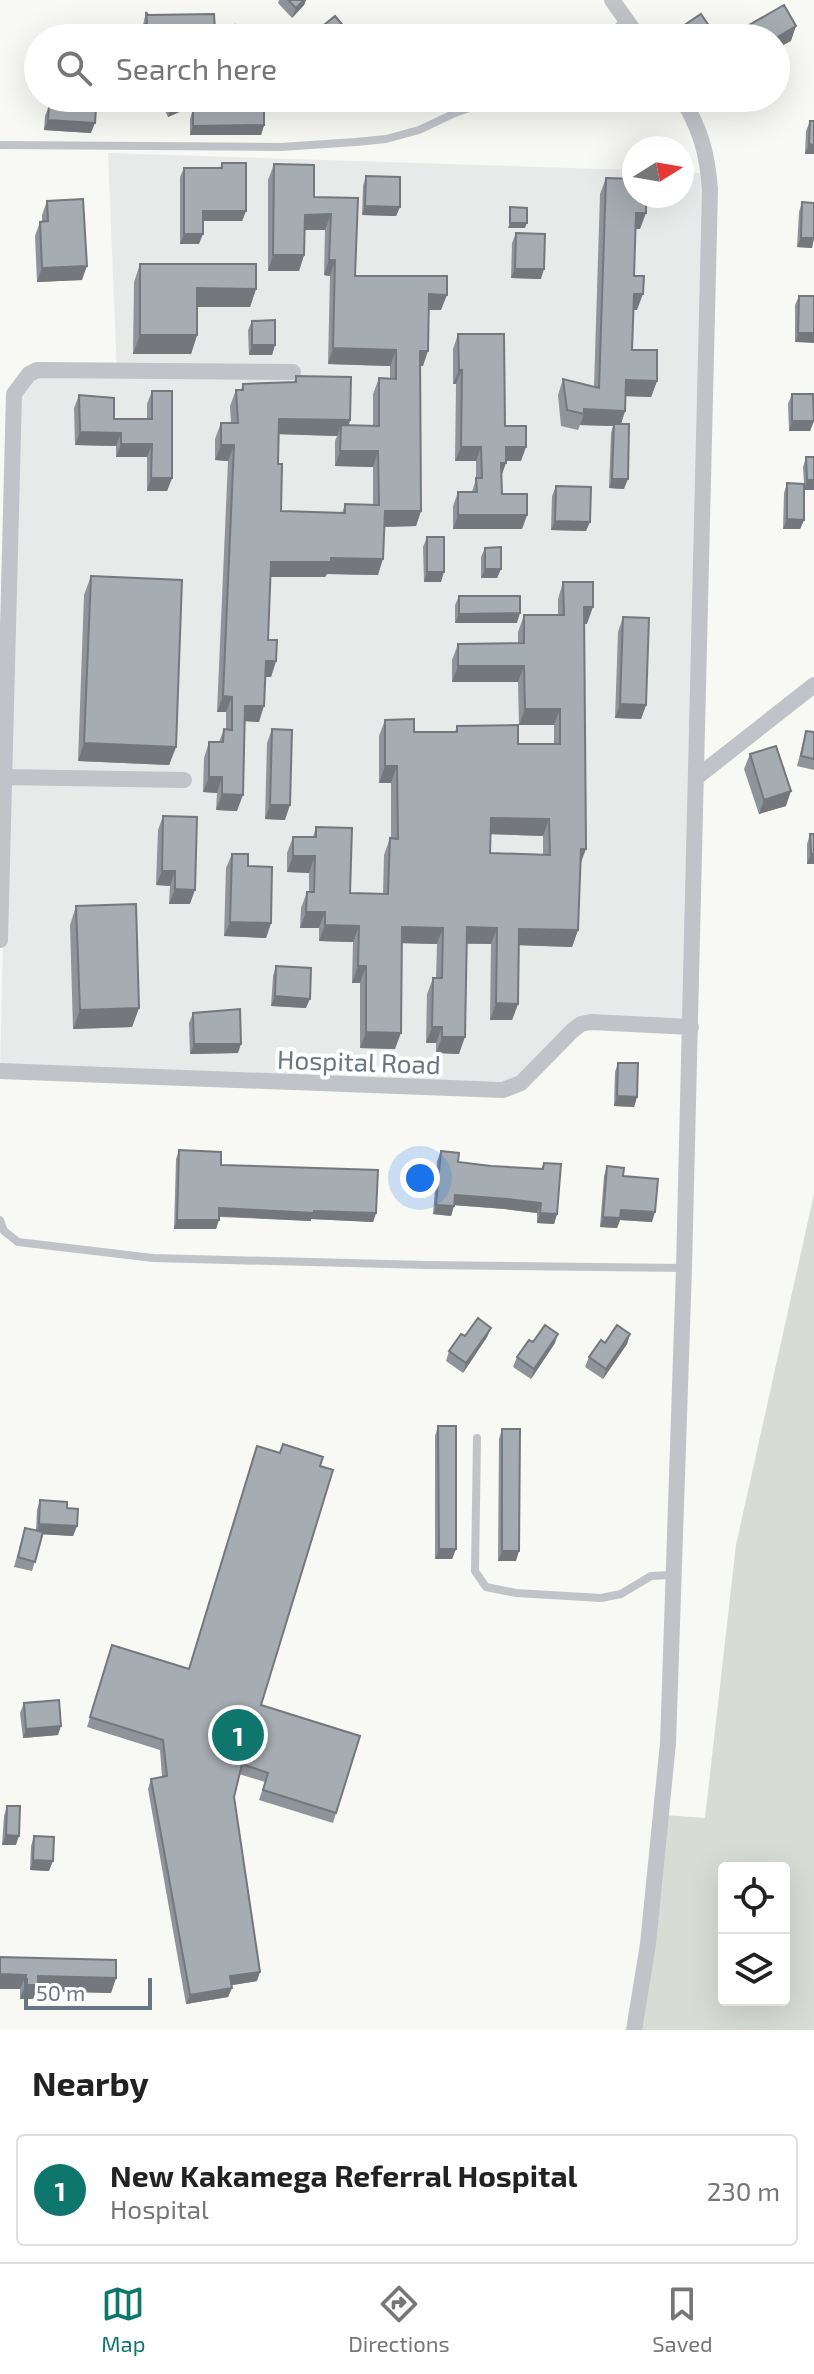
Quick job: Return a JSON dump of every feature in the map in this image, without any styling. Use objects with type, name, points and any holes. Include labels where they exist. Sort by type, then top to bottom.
[{"type":"street","points":[[612,0],[628,24]]},
{"type":"street","points":[[634,2030],[648,1944],[668,1743],[691,1027],[710,189],[707,154],[689,112]]},
{"type":"street","points":[[0,940],[14,394],[22,381],[37,370],[293,372]]},
{"type":"street","points":[[697,777],[814,685]]},
{"type":"street","points":[[4,777],[184,780]]},
{"type":"street","name":"Hospital Road","points":[[0,1071],[503,1090],[521,1083],[581,1024],[691,1027]]},
{"type":"lane","points":[[620,24],[624,19]]},
{"type":"lane","points":[[0,145],[281,147],[356,142],[386,139],[419,130],[458,112]]},
{"type":"lane","points":[[0,1220],[4,1231],[18,1242],[153,1258],[684,1268]]},
{"type":"lane","points":[[477,1438],[475,1571],[486,1587],[516,1593],[601,1598],[621,1594],[651,1576],[674,1575]]},
{"type":"shaded area","points":[[108,153],[622,170],[622,208],[694,208],[694,173],[711,174],[690,1025],[591,1021],[519,1082],[0,1070],[16,399],[35,374],[117,373]]},
{"type":"shaded area","points":[[814,1194],[814,2030],[634,2030],[664,1815],[705,1818],[736,1545]]},
{"type":"building","points":[[288,0],[304,0],[296,8]]},
{"type":"building","points":[[784,5],[796,26],[790,30],[790,24],[751,24]]},
{"type":"building","points":[[146,12],[148,15],[214,14],[215,24],[145,24]]},
{"type":"building","points":[[701,14],[708,24],[686,24]]},
{"type":"building","points":[[335,16],[342,24],[325,24]]},
{"type":"building","points":[[49,112],[96,112],[95,123],[48,120]]},
{"type":"building","points":[[193,112],[264,112],[264,125],[193,126]]},
{"type":"building","points":[[810,121],[814,121],[814,145],[809,144]]},
{"type":"building","points":[[222,163],[246,163],[246,211],[203,211],[203,234],[184,234],[184,168],[222,168]]},
{"type":"building","points":[[274,164],[314,165],[314,197],[358,198],[355,276],[447,276],[447,295],[429,294],[428,351],[420,351],[421,511],[385,511],[383,559],[271,562],[268,640],[277,640],[276,661],[266,661],[264,706],[245,706],[243,795],[222,794],[222,777],[209,777],[209,742],[223,742],[224,729],[232,730],[232,697],[223,696],[234,445],[221,445],[221,423],[238,423],[236,390],[243,390],[243,384],[296,382],[296,376],[351,377],[350,420],[279,419],[281,511],[345,513],[345,504],[379,505],[378,451],[340,451],[341,425],[379,426],[379,378],[396,379],[396,350],[333,348],[335,260],[329,260],[331,214],[305,215],[304,255],[273,255]]},
{"type":"building","points":[[366,176],[400,177],[400,207],[365,206]]},
{"type":"building","points":[[606,178],[622,179],[622,208],[646,208],[646,213],[636,213],[634,276],[644,276],[643,294],[634,294],[632,350],[657,350],[657,381],[626,380],[625,411],[584,409],[584,414],[567,410],[563,379],[599,388]]},
{"type":"building","points":[[83,199],[87,266],[42,268],[40,222],[48,221],[47,201]]},
{"type":"building","points":[[802,202],[814,203],[814,238],[801,238]]},
{"type":"building","points":[[510,207],[527,208],[527,223],[510,223]]},
{"type":"building","points":[[516,233],[545,234],[544,269],[515,269]]},
{"type":"building","points":[[140,264],[256,264],[256,289],[197,288],[197,335],[140,335]]},
{"type":"building","points":[[799,296],[814,296],[814,333],[798,333]]},
{"type":"building","points":[[275,320],[275,345],[252,345],[252,321]]},
{"type":"building","points":[[458,334],[504,334],[505,426],[526,426],[526,447],[506,447],[506,463],[501,463],[502,494],[527,494],[527,515],[458,515],[458,492],[477,492],[476,478],[482,478],[481,447],[461,447],[462,370],[459,370]]},
{"type":"building","points":[[152,391],[172,391],[172,478],[151,478],[152,444],[121,444],[121,433],[80,432],[79,395],[114,398],[114,419],[152,419]]},
{"type":"building","points":[[792,394],[813,394],[814,421],[792,421]]},
{"type":"building","points":[[614,424],[629,424],[628,479],[612,479]]},
{"type":"building","points":[[806,457],[814,457],[814,480],[807,480]]},
{"type":"building","points":[[787,483],[804,484],[804,520],[787,519]]},
{"type":"building","points":[[556,486],[591,487],[590,522],[555,521]]},
{"type":"building","points":[[427,537],[444,537],[444,572],[427,572]]},
{"type":"building","points":[[501,547],[501,569],[485,569],[485,548]]},
{"type":"building","points":[[91,576],[182,580],[176,747],[84,743]]},
{"type":"building","points":[[563,582],[593,582],[593,607],[584,607],[586,849],[581,849],[578,930],[519,929],[518,1004],[496,1003],[497,928],[467,927],[465,1037],[442,1037],[442,1027],[432,1027],[433,978],[442,978],[443,928],[402,927],[401,1033],[366,1032],[366,966],[358,966],[359,926],[325,925],[325,912],[306,912],[307,892],[314,892],[315,856],[293,856],[293,837],[316,837],[316,827],[352,828],[350,893],[388,894],[390,838],[398,839],[397,766],[385,766],[385,720],[414,719],[414,732],[457,732],[457,726],[518,725],[518,744],[560,744],[560,709],[525,709],[524,666],[458,666],[458,644],[524,643],[524,615],[564,615]],"holes":[[[491,818],[549,819],[550,855],[490,853]]]},
{"type":"building","points":[[459,596],[520,596],[520,613],[459,614]]},
{"type":"building","points":[[623,617],[649,618],[646,705],[620,704]]},
{"type":"building","points":[[272,729],[292,730],[290,805],[270,805]]},
{"type":"building","points":[[806,731],[814,732],[814,759],[801,756]]},
{"type":"building","points":[[776,746],[791,791],[764,800],[750,754]]},
{"type":"building","points":[[163,816],[197,817],[195,890],[175,889],[175,871],[162,871]]},
{"type":"building","points":[[810,834],[814,834],[814,854],[811,854]]},
{"type":"building","points":[[232,854],[248,854],[248,866],[272,867],[271,923],[230,922]]},
{"type":"building","points":[[136,904],[139,1008],[80,1010],[76,906]]},
{"type":"building","points":[[276,966],[311,968],[310,999],[275,996]]},
{"type":"building","points":[[240,1009],[241,1044],[194,1044],[193,1013]]},
{"type":"building","points":[[618,1063],[638,1063],[637,1097],[617,1096]]},
{"type":"building","points":[[179,1150],[221,1152],[221,1165],[378,1170],[376,1213],[219,1208],[219,1220],[177,1220]]},
{"type":"building","points":[[441,1151],[459,1153],[458,1162],[491,1166],[543,1169],[544,1163],[561,1164],[557,1214],[540,1213],[541,1203],[455,1195],[454,1206],[436,1205]]},
{"type":"building","points":[[607,1166],[624,1168],[623,1176],[658,1179],[655,1212],[621,1210],[620,1218],[603,1217]]},
{"type":"building","points":[[478,1318],[491,1328],[466,1363],[449,1351]]},
{"type":"building","points":[[545,1325],[558,1334],[534,1369],[517,1357]]},
{"type":"building","points":[[617,1325],[630,1334],[606,1369],[589,1357],[601,1340],[605,1343]]},
{"type":"building","points":[[438,1426],[456,1426],[456,1549],[439,1549]]},
{"type":"building","points":[[502,1429],[520,1429],[519,1551],[502,1551]]},
{"type":"building","points":[[283,1444],[323,1457],[320,1466],[333,1470],[261,1705],[360,1736],[336,1813],[263,1790],[268,1773],[242,1764],[234,1797],[260,1972],[230,1976],[232,1988],[190,1995],[151,1779],[167,1776],[163,1740],[90,1717],[112,1645],[189,1669],[257,1446],[280,1453]]},
{"type":"building","points":[[40,1500],[67,1502],[67,1508],[78,1509],[77,1526],[39,1524]]},
{"type":"building","points":[[25,1528],[43,1532],[35,1562],[18,1557]]},
{"type":"building","points":[[59,1700],[61,1726],[26,1729],[24,1703]]},
{"type":"building","points":[[7,1806],[20,1806],[19,1836],[6,1835]]},
{"type":"building","points":[[34,1836],[54,1837],[53,1861],[33,1860]]},
{"type":"building","points":[[0,1957],[116,1960],[116,1978],[38,1976],[38,1985],[25,1985],[26,1975],[0,1974]]},
{"type":"place","name":"New Kakamega Referral Hospital","points":[[238,1735]]}]
